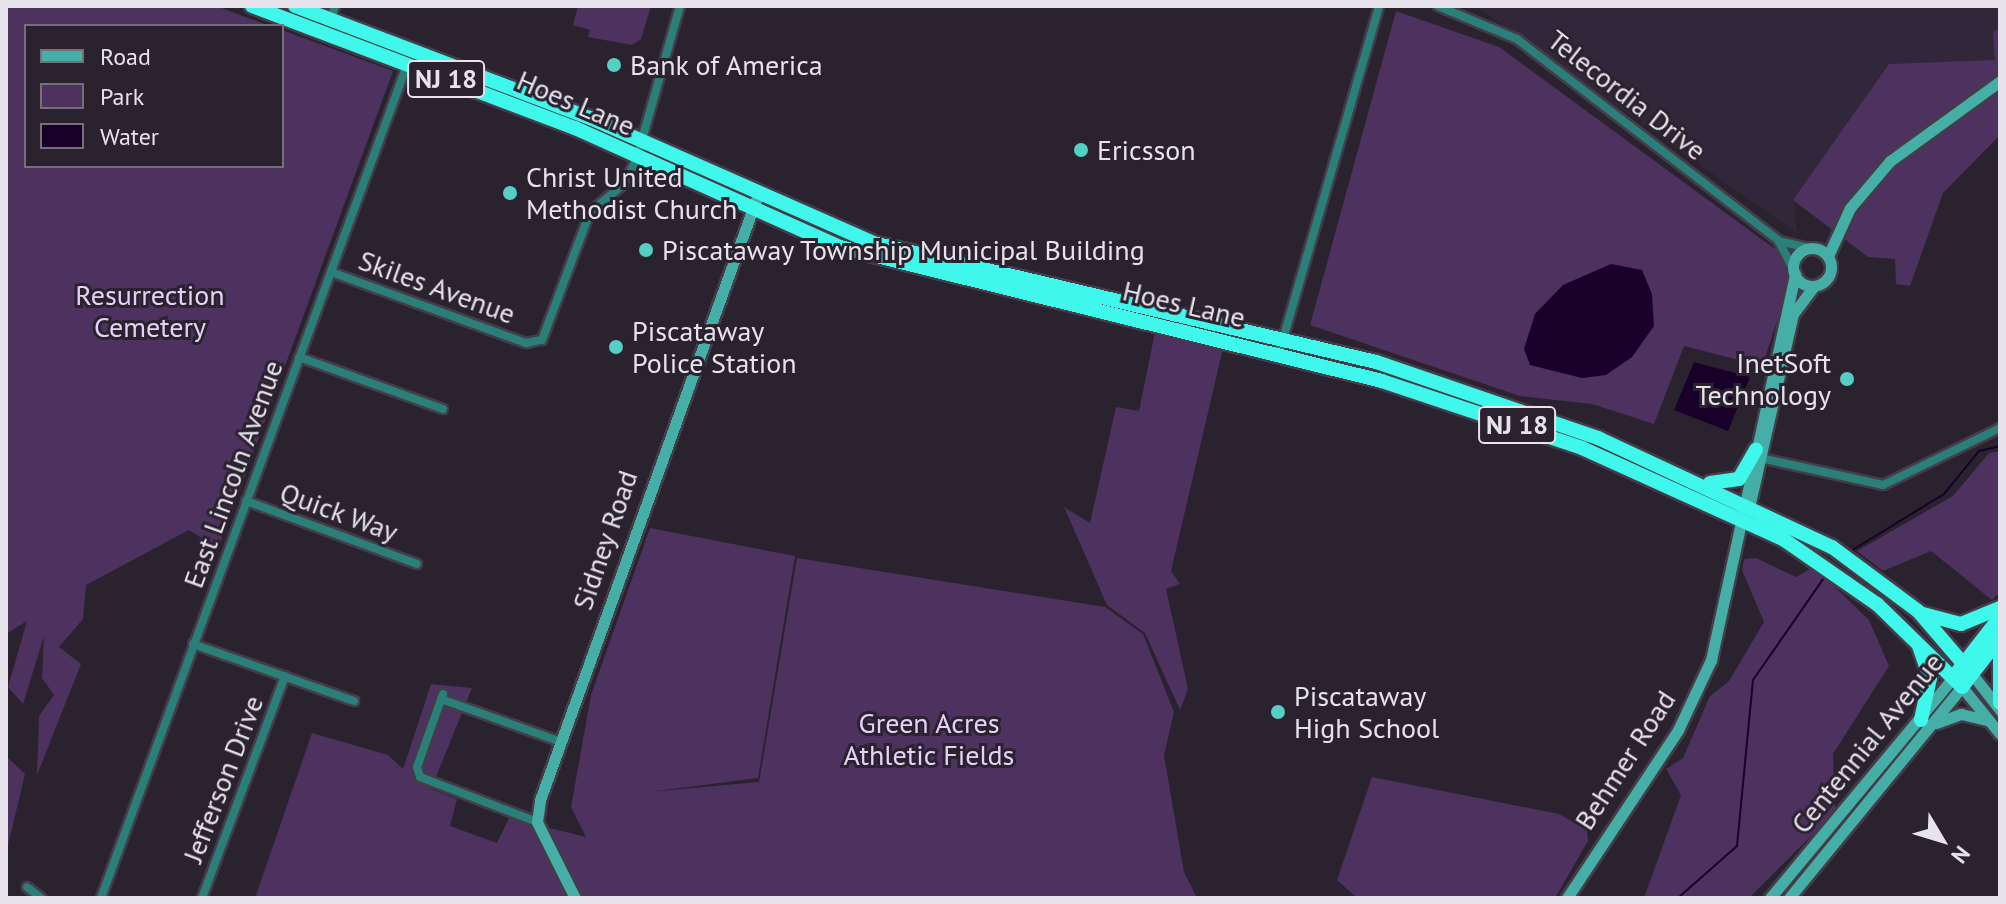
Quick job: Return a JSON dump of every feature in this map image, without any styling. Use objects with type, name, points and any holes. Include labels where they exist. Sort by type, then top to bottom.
[{"type":"highway","name":"Hoes Lane","points":[[252,6],[917,270],[1279,353],[1567,443],[1746,519]]},
{"type":"highway","name":"Hoes Lane","points":[[295,6],[333,13],[642,140],[754,204],[873,243],[1284,338],[1526,410],[1706,482],[1750,503]]},
{"type":"highway","points":[[1706,482],[1739,479],[1760,454]]},
{"type":"highway","name":"NJ 18","points":[[1750,503],[1832,547],[1918,611],[1961,624],[2000,608]]},
{"type":"highway","name":"NJ 18","points":[[1746,519],[1818,561],[1847,583],[1913,635],[1958,681]]},
{"type":"highway","points":[[1918,611],[1968,668]]},
{"type":"highway","name":"Centennial Avenue","points":[[1958,681],[2000,617]]},
{"type":"highway","points":[[1913,635],[1930,678],[1925,724]]},
{"type":"highway","name":"Centennial Avenue","points":[[1968,668],[2000,638]]},
{"type":"highway","points":[[2000,649],[2000,703]]},
{"type":"street","name":"Skiles Avenue","points":[[331,272],[534,343],[547,333],[590,212],[625,183],[637,157],[680,6]]},
{"type":"street","points":[[1279,353],[1379,6]]},
{"type":"street","name":"Telecordia Drive","points":[[1438,6],[1517,39],[1778,240],[1811,248]]},
{"type":"street","name":"East Lincoln Avenue","points":[[101,898],[407,65]]},
{"type":"street","points":[[1760,454],[1794,271],[1811,248],[1838,227],[1890,161],[2000,81]]},
{"type":"street","name":"Sidney Road","points":[[537,822],[561,742],[754,204]]},
{"type":"street","points":[[1760,454],[1793,314],[1814,286],[1830,273],[1828,256],[1838,227]]},
{"type":"street","name":"Telecordia Drive","points":[[1778,240],[1794,271]]},
{"type":"street","points":[[1811,248],[1828,256]]},
{"type":"street","points":[[1794,271],[1814,286]]},
{"type":"street","points":[[299,357],[443,409]]},
{"type":"street","points":[[1760,454],[1883,485],[2000,428]]},
{"type":"street","name":"Behmer Road","points":[[1567,898],[1700,685],[1746,519],[1760,454]]},
{"type":"street","name":"Quick Way","points":[[246,501],[417,564]]},
{"type":"street","points":[[193,644],[354,701]]},
{"type":"street","points":[[1968,668],[2000,710]]},
{"type":"street","name":"Jefferson Drive","points":[[202,898],[285,676]]},
{"type":"street","points":[[1958,681],[2000,734]]},
{"type":"street","name":"Centennial Avenue","points":[[1789,898],[1958,681]]},
{"type":"street","points":[[561,742],[442,697],[417,767],[424,780],[537,822],[574,898]]},
{"type":"street","points":[[1925,724],[1961,714],[1990,721]]},
{"type":"street","name":"Centennial Avenue","points":[[1770,898],[1925,724]]},
{"type":"street","points":[[27,887],[41,898]]},
{"type":"shaded area","points":[[1476,6],[2000,6],[2000,29],[1993,33],[1996,60],[1793,200],[1797,233]]},
{"type":"green space","name":"Resurrection Cemetery","points":[[6,6],[216,6],[265,24],[24,24],[24,168],[284,168],[284,31],[393,71],[218,549],[189,530],[86,585],[83,619],[59,647],[81,664],[37,775],[39,716],[54,695],[42,678],[44,636],[23,704],[8,687],[27,621],[6,634]]},
{"type":"green space","points":[[578,6],[651,6],[641,39],[632,45],[588,37],[590,30],[573,25]]},
{"type":"green space","points":[[1396,11],[1499,47],[1783,255],[1789,286],[1762,366],[1684,346],[1654,424],[1592,404],[1520,396],[1310,325]]},
{"type":"green space","points":[[2000,29],[2000,135],[1943,193],[1910,286],[1896,284],[1895,259],[1868,257],[1793,200],[1889,64],[1995,60],[1993,32]]},
{"type":"green space","points":[[1156,327],[1224,344],[1171,571],[1180,584],[1166,589],[1188,689],[1180,710],[1145,633],[1107,605],[1064,507],[1090,523],[1116,407],[1139,411]]},
{"type":"green space","points":[[2000,451],[2000,592],[1992,600],[1931,551],[1883,571],[1857,551],[1953,496],[1989,453]]},
{"type":"green space","name":"Green Acres Athletic Fields","points":[[650,528],[795,556],[758,778],[649,792],[759,782],[797,558],[1105,607],[1143,634],[1174,712],[1164,755],[1184,872],[1197,898],[255,898],[312,733],[388,755],[403,769],[431,684],[472,688],[431,789],[457,799],[450,826],[497,843],[509,818],[586,837],[571,807],[591,695]]},
{"type":"green space","points":[[1756,558],[1796,577],[1814,567],[1869,620],[1889,666],[1833,754],[1835,812],[1749,898],[1644,898],[1681,795],[1666,769],[1683,758],[1710,696],[1729,681],[1764,622],[1742,570],[1744,559]]},
{"type":"green space","points":[[6,756],[25,774],[6,854]]},
{"type":"green space","points":[[1372,777],[1559,814],[1587,830],[1588,841],[1555,898],[1357,898],[1337,880]]},
{"type":"water","points":[[1611,264],[1642,270],[1652,294],[1654,326],[1632,357],[1606,375],[1582,378],[1530,365],[1524,349],[1535,314],[1563,285]]},
{"type":"water","points":[[1694,362],[1750,377],[1728,431],[1674,410]]},
{"type":"waterway","points":[[1851,551],[1944,494],[1979,451],[2000,446]]},
{"type":"waterway","points":[[1678,898],[1737,846],[1753,680],[1826,575]]},
{"type":"place","name":"Bank of America","points":[[614,65]]},
{"type":"place","name":"Ericsson","points":[[1081,150]]},
{"type":"place","name":"Christ United Methodist Church","points":[[510,193]]},
{"type":"place","name":"Piscataway Township Municipal Building","points":[[646,250]]},
{"type":"place","name":"Piscataway Police Station","points":[[616,347]]},
{"type":"place","name":"InetSoft Technology","points":[[1847,379]]},
{"type":"place","name":"Piscataway High School","points":[[1278,712]]}]
